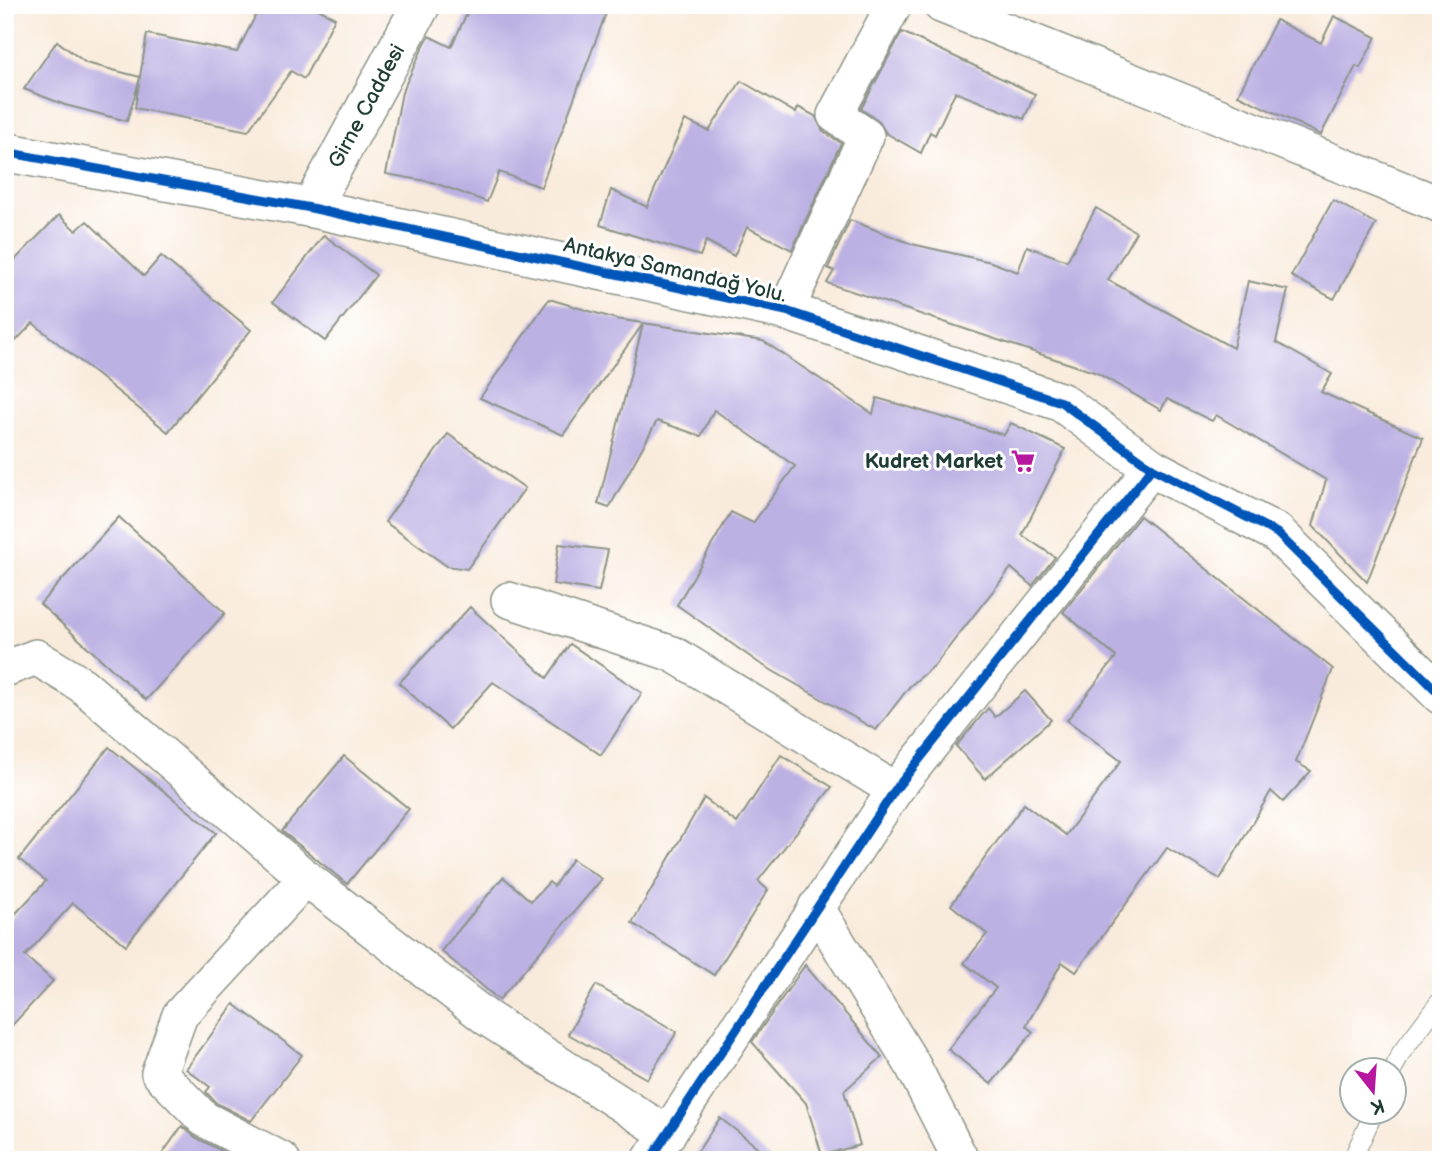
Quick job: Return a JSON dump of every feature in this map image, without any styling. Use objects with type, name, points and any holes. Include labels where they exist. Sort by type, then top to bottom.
[{"type":"street","name":"Girne Caddesi","points":[[311,208],[421,5]]},
{"type":"street","points":[[786,312],[866,136],[835,115],[894,5]]},
{"type":"street","points":[[941,5],[1441,205]]},
{"type":"street","name":"Antakya Samandağ Yolu.","points":[[5,152],[311,208],[786,312],[1061,402],[1152,468],[1277,533],[1441,695]]},
{"type":"street","points":[[5,669],[36,657],[82,685],[306,878],[659,1147],[895,790],[1152,468]]},
{"type":"street","points":[[509,600],[673,654],[895,790]]},
{"type":"street","points":[[282,1160],[204,1119],[159,1073],[180,1015],[306,878]]},
{"type":"street","points":[[816,906],[912,1063],[961,1160]]},
{"type":"lane","points":[[1400,1056],[1441,1000]]},
{"type":"lane","points":[[1352,1160],[1368,1126]]},
{"type":"building","points":[[261,5],[311,5],[335,18],[304,79],[291,71],[248,131],[135,108],[140,78],[127,121],[65,105],[24,89],[57,41],[86,63],[140,77],[147,34],[237,52]]},
{"type":"building","points":[[471,5],[609,5],[541,187],[499,172],[487,202],[432,182],[386,174],[402,92],[423,47],[429,36],[451,47]]},
{"type":"building","points":[[1334,16],[1376,37],[1360,68],[1356,66],[1321,135],[1238,95],[1276,20],[1321,43]]},
{"type":"building","points":[[902,32],[1035,94],[1024,119],[955,92],[935,135],[930,132],[921,153],[886,133],[878,120],[861,109]]},
{"type":"building","points":[[741,81],[796,113],[798,107],[815,116],[823,131],[841,143],[792,250],[747,227],[734,256],[706,241],[700,256],[600,225],[611,190],[647,207],[685,120],[709,131]]},
{"type":"building","points":[[1333,200],[1376,224],[1334,299],[1291,276]]},
{"type":"building","points":[[1096,208],[1136,232],[1108,280],[1233,348],[1248,281],[1288,290],[1276,342],[1332,374],[1321,392],[1423,438],[1367,582],[1313,526],[1326,480],[1216,415],[1212,421],[1167,399],[1161,410],[1097,373],[827,283],[834,271],[828,268],[850,220],[912,244],[991,262],[1018,272],[1027,246],[1067,261]]},
{"type":"building","points":[[59,215],[76,231],[87,221],[144,276],[161,256],[251,330],[168,432],[33,323],[5,352],[5,270]]},
{"type":"building","points":[[324,235],[376,275],[325,341],[273,302]]},
{"type":"building","points":[[549,299],[616,319],[763,341],[873,414],[877,398],[1004,435],[1011,423],[1065,449],[1022,535],[1055,557],[1032,586],[1011,568],[934,666],[910,686],[876,730],[759,663],[677,605],[731,512],[753,523],[795,466],[714,410],[701,436],[657,421],[609,508],[598,504],[643,324],[563,435],[480,398]]},
{"type":"building","points":[[448,434],[525,488],[467,569],[447,566],[385,522]]},
{"type":"building","points":[[1140,516],[1333,669],[1296,762],[1311,771],[1283,802],[1271,791],[1220,879],[1167,848],[1076,972],[1062,962],[1026,1026],[1033,1032],[991,1084],[948,1049],[996,988],[964,963],[987,934],[951,905],[1024,804],[1066,835],[1121,761],[1067,720],[1116,657],[1063,612]]},
{"type":"building","points":[[119,517],[225,613],[146,700],[40,604]]},
{"type":"building","points":[[559,544],[608,550],[599,591],[553,584]]},
{"type":"building","points":[[470,607],[547,678],[570,644],[642,693],[601,755],[493,682],[450,729],[399,683]]},
{"type":"building","points":[[1025,691],[1051,720],[985,779],[956,746],[988,708],[995,717]]},
{"type":"building","points":[[109,747],[216,833],[126,945],[73,903],[25,956],[53,981],[5,1033],[5,925],[46,881],[19,859]]},
{"type":"building","points":[[781,755],[832,787],[758,881],[768,890],[714,975],[632,923],[704,798],[737,823]]},
{"type":"building","points":[[344,756],[409,809],[347,884],[282,831]]},
{"type":"building","points":[[572,859],[602,879],[499,1000],[441,951],[503,877],[531,901],[549,882],[554,886]]},
{"type":"building","points":[[805,965],[882,1057],[844,1091],[860,1145],[822,1155],[806,1103],[752,1042]]},
{"type":"building","points":[[596,985],[677,1032],[647,1079],[568,1034]]},
{"type":"building","points":[[234,1004],[302,1055],[251,1121],[216,1103],[206,1092],[210,1087],[186,1069]]},
{"type":"building","points":[[720,1118],[774,1160],[692,1160]]},
{"type":"building","points":[[182,1126],[195,1137],[227,1154],[222,1160],[158,1160]]},
{"type":"cycle path","points":[[5,152],[311,208],[786,311],[1061,402],[1152,468],[1277,533],[1441,695]]},
{"type":"cycle path","points":[[650,1160],[895,790],[1152,468]]},
{"type":"place","name":"Kudret Market","points":[[1023,461]]}]
